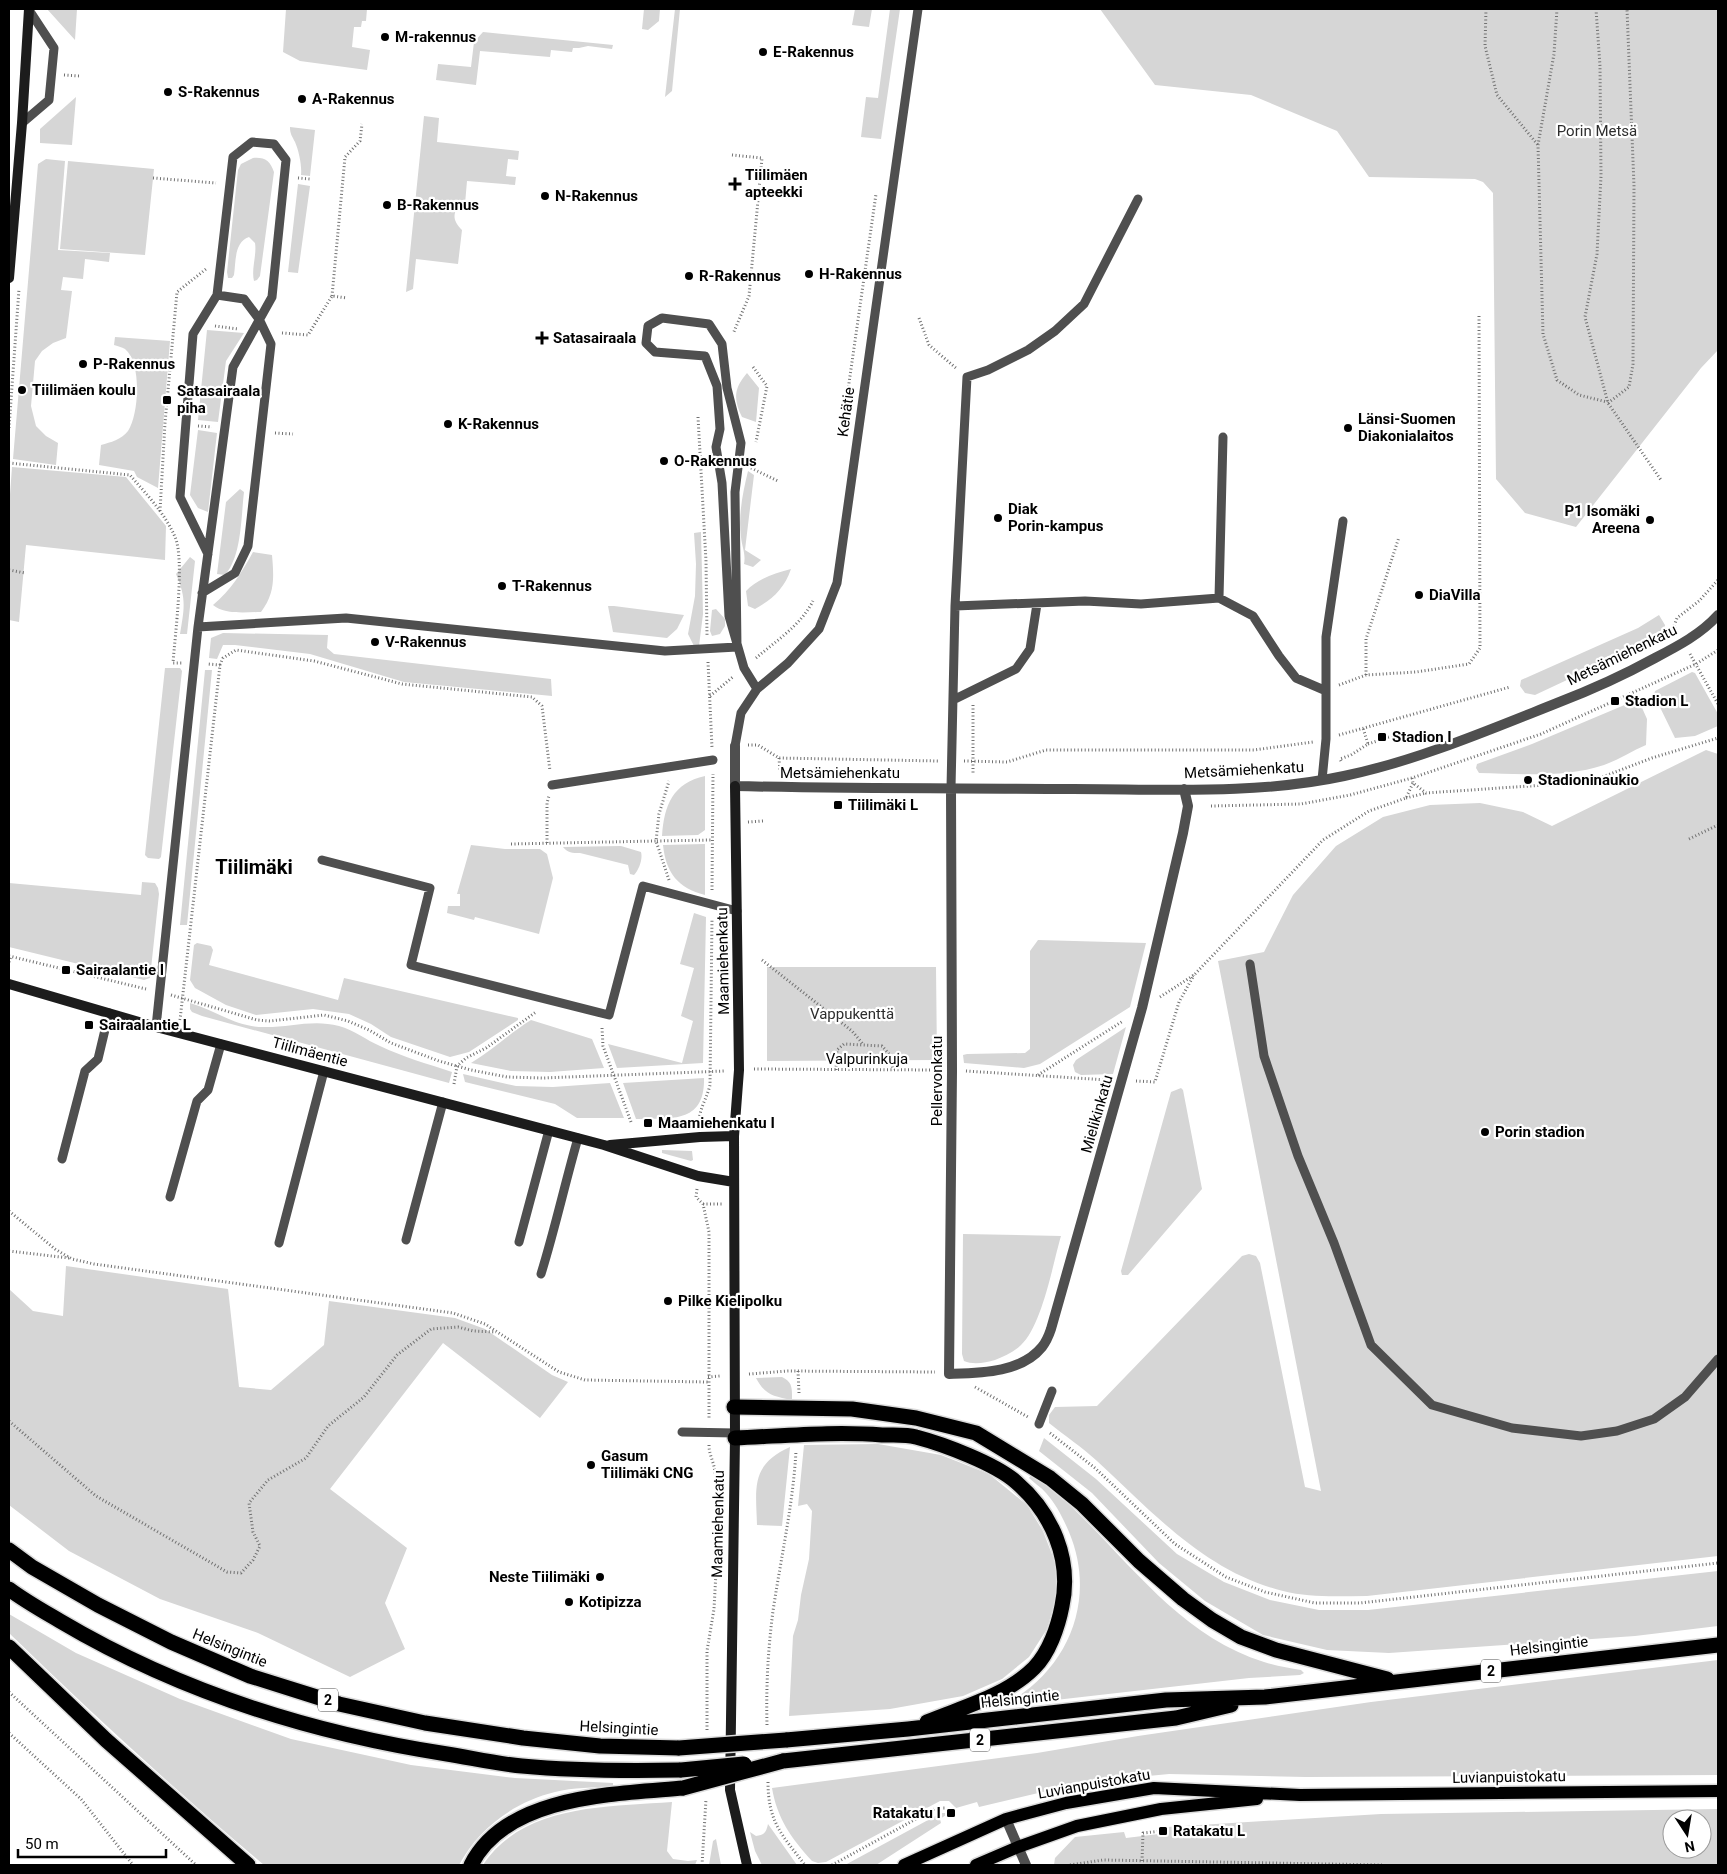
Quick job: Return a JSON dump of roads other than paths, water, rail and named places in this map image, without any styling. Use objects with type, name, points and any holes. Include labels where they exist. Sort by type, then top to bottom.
[{"type":"highway","points":[[734,1407],[852,1409],[916,1418],[976,1433],[1050,1478],[1082,1504],[1146,1567],[1183,1599],[1212,1620],[1241,1637],[1276,1650],[1396,1682]]},
{"type":"highway","points":[[735,1436],[852,1432],[914,1437],[989,1465],[1015,1480],[1035,1501],[1048,1520],[1059,1544],[1065,1570],[1065,1595],[1051,1643],[1035,1667],[1009,1688],[908,1729]]},
{"type":"highway","name":"Helsingintie","points":[[9,1550],[32,1567],[90,1600],[171,1642],[250,1676],[339,1704],[425,1723],[523,1738],[600,1746],[679,1748],[908,1729],[1166,1700],[1264,1697],[1718,1645]]},
{"type":"highway","name":"Helsingintie","points":[[9,1590],[87,1637],[155,1672],[238,1704],[329,1732],[414,1749],[520,1766],[600,1771],[680,1770],[783,1761],[1176,1718],[1264,1697]]},
{"type":"highway","points":[[9,1647],[106,1740],[248,1865]]},
{"type":"highway","points":[[471,1865],[476,1854],[497,1834],[514,1821],[538,1809],[615,1794],[683,1788],[783,1761]]},
{"type":"main road","name":"Luvianpuistokatu","points":[[904,1865],[1006,1819],[1066,1803],[1154,1788],[1300,1795],[1718,1791]]},
{"type":"main road","name":"Luvianpuistokatu","points":[[976,1865],[1018,1846],[1077,1826],[1161,1809],[1300,1795]]},
{"type":"street","points":[[9,278],[29,9]]},
{"type":"street","name":"Metsämiehenkatu","points":[[735,786],[1184,789],[1265,787],[1346,776],[1396,762],[1575,696],[1634,669],[1683,643],[1711,623],[1718,615]]},
{"type":"street","name":"Kehätie","points":[[735,746],[735,786]]},
{"type":"street","name":"Maamiehenkatu","points":[[735,786],[739,1070],[734,1136],[735,1436],[730,1790],[747,1865]]},
{"type":"street","name":"Pellervonkatu","points":[[949,1374],[952,1070],[951,788]]},
{"type":"street","name":"Mielikinkatu","points":[[949,1374],[989,1372],[1008,1368],[1031,1356],[1042,1347],[1052,1329],[1142,1008],[1183,833],[1188,806],[1184,789]]},
{"type":"street","name":"Tiilimäentie","points":[[9,984],[156,1027],[604,1145],[698,1176],[734,1182]]},
{"type":"street","name":"Tiilimäentie","points":[[604,1145],[734,1136]]},
{"type":"street","points":[[1006,1819],[1026,1865]]},
{"type":"lane","points":[[22,122],[49,100],[54,48],[29,9]]},
{"type":"lane","name":"Kehätie","points":[[735,746],[741,713],[757,689],[788,663],[819,629],[837,583],[918,9]]},
{"type":"lane","points":[[156,1027],[198,627],[202,593],[208,554],[233,367],[272,297],[286,160],[274,144],[252,142],[233,157],[217,296],[194,334],[180,497],[208,554]]},
{"type":"lane","points":[[951,788],[955,606],[967,377],[988,370],[1028,350],[1055,330],[1084,304],[1138,198]]},
{"type":"lane","points":[[202,593],[235,573],[248,546],[271,344],[259,319],[244,299],[217,296]]},
{"type":"lane","points":[[738,647],[735,492],[740,443],[727,388],[722,344],[709,324],[662,318],[648,326],[646,343],[655,352],[705,356],[717,386],[720,428],[716,447],[722,483],[729,616],[744,668],[757,689]]},
{"type":"lane","points":[[720,428],[736,427]]},
{"type":"lane","points":[[1219,598],[1223,436]]},
{"type":"lane","points":[[1322,780],[1326,739],[1324,690],[1326,637],[1342,521]]},
{"type":"lane","points":[[955,606],[1085,601],[1141,604],[1219,598],[1253,616],[1296,678],[1324,690]]},
{"type":"lane","points":[[953,700],[1016,669],[1030,649],[1037,604]]},
{"type":"lane","points":[[198,627],[346,618],[665,651],[738,647]]},
{"type":"lane","points":[[552,784],[713,760]]},
{"type":"lane","points":[[322,860],[430,888],[411,965],[609,1015],[643,886],[737,911]]},
{"type":"lane","points":[[1250,964],[1264,1056],[1298,1156],[1334,1243],[1371,1345],[1432,1405],[1512,1428],[1582,1436],[1617,1431],[1654,1419],[1685,1397],[1718,1359]]},
{"type":"lane","points":[[62,1159],[85,1071],[98,1059],[109,1013]]},
{"type":"lane","points":[[170,1196],[197,1101],[208,1090],[221,1044]]},
{"type":"lane","points":[[279,1243],[324,1071]]},
{"type":"lane","points":[[406,1240],[443,1102]]},
{"type":"lane","points":[[519,1242],[549,1130]]},
{"type":"lane","points":[[540,1274],[553,1236],[578,1138]]},
{"type":"lane","points":[[1039,1424],[1052,1391]]},
{"type":"lane","points":[[682,1432],[709,1432],[735,1436]]},
{"type":"place","name":"M-rakennus","points":[[385,37]]},
{"type":"place","name":"E-Rakennus","points":[[763,52]]},
{"type":"place","name":"S-Rakennus","points":[[168,92]]},
{"type":"place","name":"A-Rakennus","points":[[302,99]]},
{"type":"place","name":"Tiilimäen apteekki","points":[[735,184]]},
{"type":"place","name":"N-Rakennus","points":[[545,196]]},
{"type":"place","name":"B-Rakennus","points":[[387,205]]},
{"type":"place","name":"H-Rakennus","points":[[809,274]]},
{"type":"place","name":"R-Rakennus","points":[[689,276]]},
{"type":"place","name":"Satasairaala","points":[[542,338]]},
{"type":"place","name":"P-Rakennus","points":[[83,364]]},
{"type":"place","name":"Tiilimäen koulu","points":[[22,390]]},
{"type":"place","name":"Satasairaala piha","points":[[167,400]]},
{"type":"place","name":"K-Rakennus","points":[[448,424]]},
{"type":"place","name":"Länsi-Suomen Diakonialaitos","points":[[1348,428]]},
{"type":"place","name":"O-Rakennus","points":[[664,461]]},
{"type":"place","name":"Diak Porin-kampus","points":[[998,518]]},
{"type":"place","name":"P1 Isomäki Areena","points":[[1650,520]]},
{"type":"place","name":"T-Rakennus","points":[[502,586]]},
{"type":"place","name":"DiaVilla","points":[[1419,595]]},
{"type":"place","name":"V-Rakennus","points":[[375,642]]},
{"type":"place","name":"Stadion L","points":[[1615,701]]},
{"type":"place","name":"Stadion I","points":[[1382,737]]},
{"type":"place","name":"Stadioninaukio","points":[[1528,780]]},
{"type":"place","name":"Tiilimäki L","points":[[838,805]]},
{"type":"place","name":"Sairaalantie I","points":[[66,970]]},
{"type":"place","name":"Sairaalantie L","points":[[89,1025]]},
{"type":"place","name":"Maamiehenkatu I","points":[[648,1123]]},
{"type":"place","name":"Porin stadion","points":[[1485,1132]]},
{"type":"place","name":"Pilke Kielipolku","points":[[668,1301]]},
{"type":"place","name":"Gasum Tiilimäki CNG","points":[[591,1465]]},
{"type":"place","name":"Neste Tiilimäki","points":[[600,1577]]},
{"type":"place","name":"Kotipizza","points":[[569,1602]]},
{"type":"place","name":"Ratakatu I","points":[[951,1813]]},
{"type":"place","name":"Ratakatu L","points":[[1163,1831]]},
{"type":"district","name":"Tiilimäki","points":[[254,867]]},
{"type":"park label","name":"Porin Metsä","points":[[1597,131]]},
{"type":"park label","name":"Vappukenttä","points":[[852,1014]]}]
